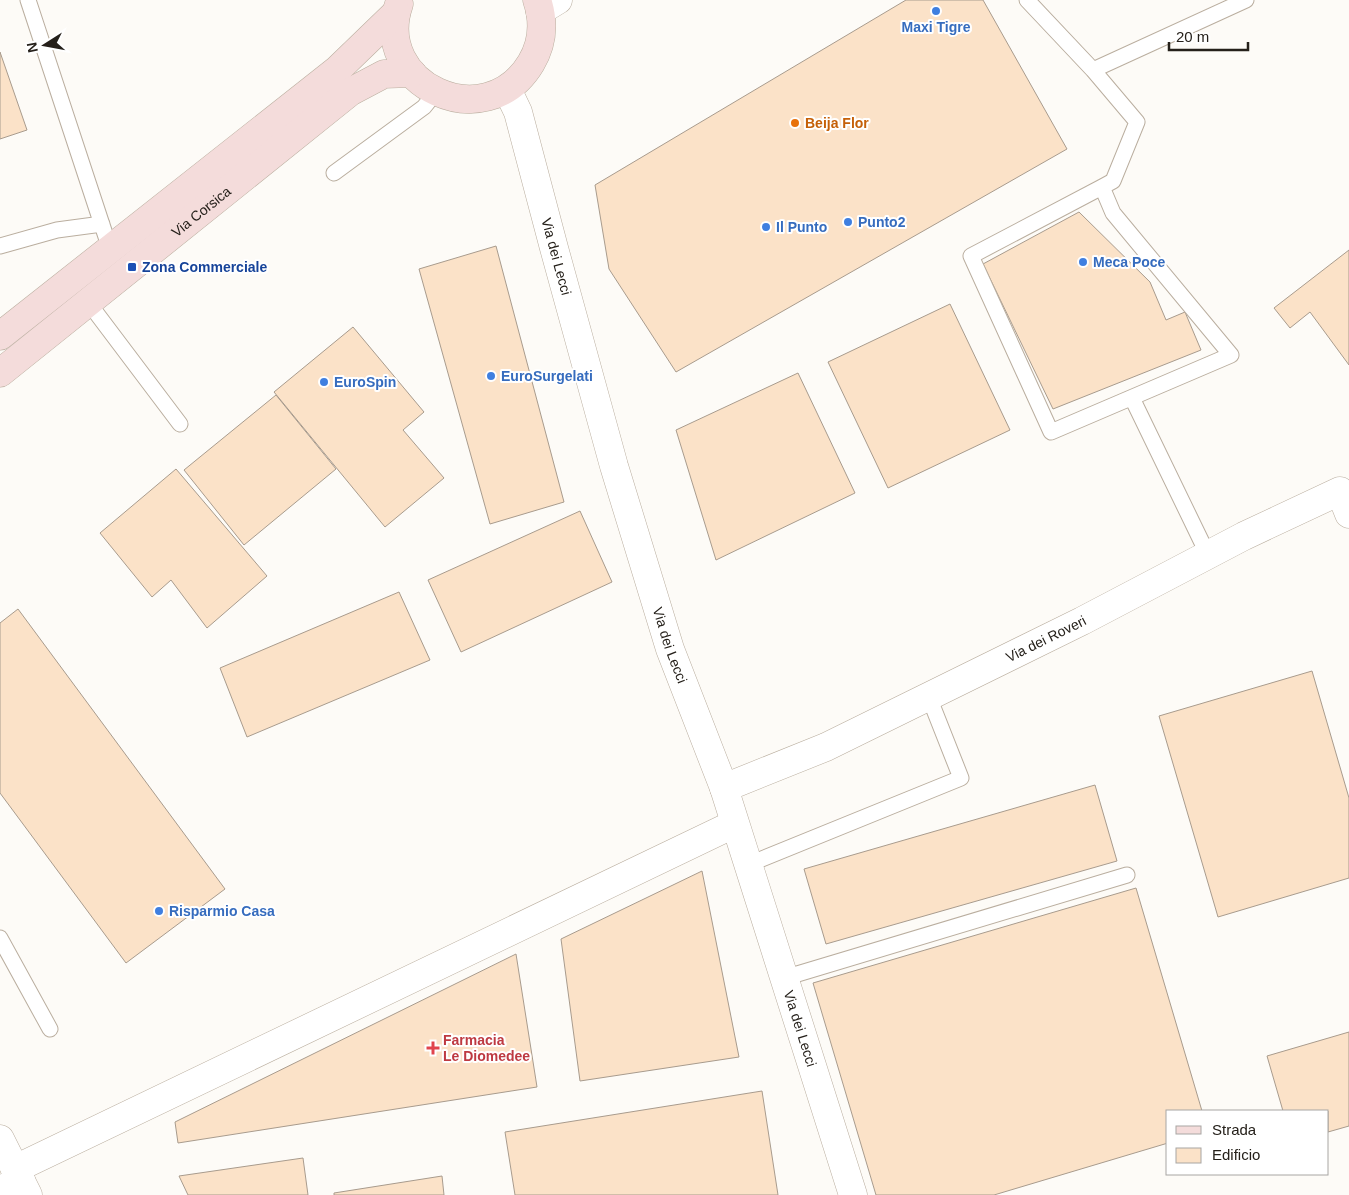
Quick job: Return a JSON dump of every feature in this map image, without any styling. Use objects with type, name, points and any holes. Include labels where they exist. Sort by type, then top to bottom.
[{"type":"main road","name":"Via Corsica","points":[[398,6],[396,39],[404,63],[424,85],[449,97],[466,100],[486,98],[507,89],[526,72],[537,54],[545,4]]},
{"type":"main road","name":"Via Corsica","points":[[0,336],[337,70],[398,6]]},
{"type":"main road","name":"Via Corsica","points":[[0,373],[350,92],[384,74],[412,73]]},
{"type":"street","name":"Via dei Lecci","points":[[507,89],[518,112],[614,466],[668,640],[724,788],[852,1195]]},
{"type":"street","name":"Via dei Roveri","points":[[724,788],[826,747],[1082,620],[1244,536],[1346,497]]},
{"type":"street","points":[[0,1139],[16,1183],[734,824]]},
{"type":"lane","points":[[28,0],[110,249]]},
{"type":"lane","points":[[1027,0],[1093,70],[1137,122],[1113,181],[971,256],[1051,432],[1231,355],[1113,213],[1102,187]]},
{"type":"lane","points":[[1093,70],[1246,0]]},
{"type":"lane","points":[[334,173],[424,107],[436,92]]},
{"type":"lane","points":[[0,246],[57,230],[102,224]]},
{"type":"lane","points":[[88,302],[180,424]]},
{"type":"lane","points":[[1132,398],[1208,555]]},
{"type":"lane","points":[[747,865],[961,778],[929,696]]},
{"type":"lane","points":[[784,978],[1127,875]]},
{"type":"lane","points":[[0,938],[50,1030]]},
{"type":"building","name":"Il Punto","points":[[906,0],[983,0],[1067,149],[676,372],[609,269],[595,185]]},
{"type":"building","points":[[0,52],[27,130],[0,139]]},
{"type":"building","points":[[1079,212],[1150,282],[1166,320],[1185,312],[1201,350],[1053,409],[983,264]]},
{"type":"building","points":[[496,246],[564,502],[490,524],[419,269]]},
{"type":"building","points":[[1349,250],[1349,365],[1310,312],[1290,328],[1274,308]]},
{"type":"building","points":[[950,304],[1010,430],[888,488],[828,362]]},
{"type":"building","points":[[353,327],[424,412],[403,430],[444,478],[385,527],[274,392]]},
{"type":"building","points":[[798,373],[855,493],[716,560],[676,430]]},
{"type":"building","points":[[276,395],[336,469],[244,545],[184,470]]},
{"type":"building","points":[[176,469],[267,576],[207,628],[171,580],[152,597],[100,533]]},
{"type":"building","points":[[580,511],[612,582],[461,652],[428,580]]},
{"type":"building","points":[[399,592],[430,660],[247,737],[220,668]]},
{"type":"building","points":[[18,609],[225,889],[126,963],[0,793],[0,623]]},
{"type":"building","points":[[1312,671],[1349,798],[1349,878],[1218,917],[1159,716]]},
{"type":"building","points":[[1095,785],[1117,861],[826,944],[804,869]]},
{"type":"building","points":[[702,871],[739,1057],[580,1081],[561,939]]},
{"type":"building","points":[[1136,888],[1202,1110],[1166,1110],[1166,1144],[994,1195],[876,1195],[813,983]]},
{"type":"building","points":[[516,954],[537,1087],[178,1143],[175,1122]]},
{"type":"building","points":[[1349,1032],[1349,1126],[1329,1132],[1329,1110],[1283,1110],[1267,1056]]},
{"type":"building","points":[[762,1091],[778,1195],[515,1195],[505,1132]]},
{"type":"building","points":[[303,1158],[308,1195],[188,1195],[179,1176]]},
{"type":"building","points":[[442,1176],[444,1195],[334,1195],[334,1193]]},
{"type":"place","name":"Maxi Tigre","points":[[936,11]]},
{"type":"place","name":"Beija Flor","points":[[795,123]]},
{"type":"place","name":"Punto2","points":[[848,222]]},
{"type":"place","name":"Il Punto","points":[[766,227]]},
{"type":"place","name":"Meca Poce","points":[[1083,262]]},
{"type":"place","name":"Zona Commerciale","points":[[132,267]]},
{"type":"place","name":"EuroSurgelati","points":[[491,376]]},
{"type":"place","name":"EuroSpin","points":[[324,382]]},
{"type":"place","name":"Risparmio Casa","points":[[159,911]]},
{"type":"place","name":"Farmacia Le Diomedee","points":[[433,1048]]}]
